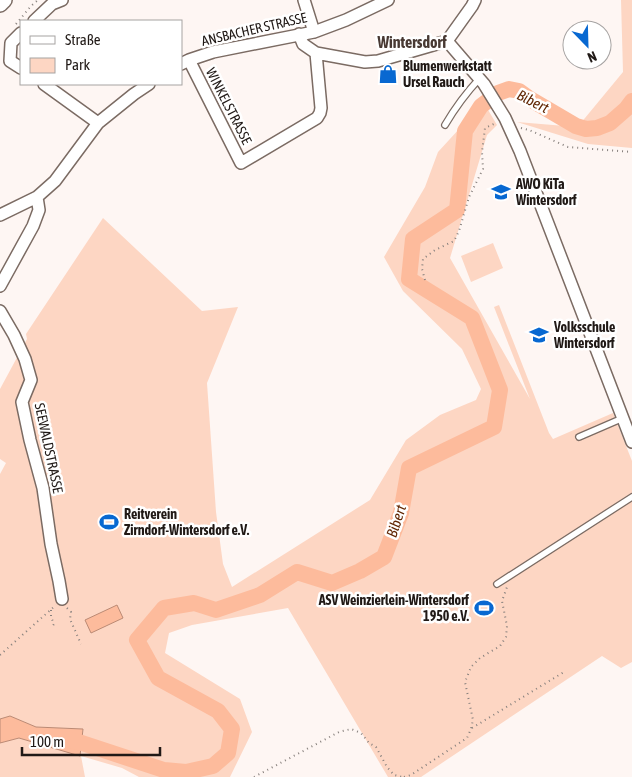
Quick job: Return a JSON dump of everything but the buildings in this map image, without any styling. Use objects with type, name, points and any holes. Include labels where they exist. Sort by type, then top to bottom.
[{"type":"main road","points":[[0,4],[4,0]]},
{"type":"street","points":[[35,20],[52,4],[62,0]]},
{"type":"street","points":[[304,0],[314,32]]},
{"type":"street","name":"ANSBACHER STRASSE","points":[[185,62],[213,52],[314,32],[346,20],[388,0]]},
{"type":"street","points":[[299,34],[303,44],[316,53],[364,62],[378,61],[447,41],[475,0]]},
{"type":"street","points":[[17,30],[10,43],[10,61],[20,67]]},
{"type":"street","points":[[447,41],[482,81],[505,119],[523,160],[632,442]]},
{"type":"street","name":"WINKELSTRASSE","points":[[185,62],[241,162],[317,118],[321,108],[316,53]]},
{"type":"street","points":[[45,85],[98,123]]},
{"type":"street","points":[[0,216],[37,197],[56,181],[98,123],[148,85]]},
{"type":"street","points":[[0,286],[33,226],[39,210],[37,197]]},
{"type":"street","name":"SEEWALDSTRASSE","points":[[0,311],[25,359],[31,380],[22,402],[43,488],[51,544],[62,598]]},
{"type":"lane","points":[[445,125],[467,91],[482,81]]},
{"type":"lane","points":[[579,437],[623,418]]},
{"type":"lane","points":[[497,584],[632,497]]},
{"type":"path","points":[[23,20],[31,6],[38,0]]},
{"type":"path","points":[[425,280],[422,269],[423,259],[435,250],[454,241],[459,231],[469,197],[483,169],[482,152],[485,128],[505,119],[568,147],[632,152]]},
{"type":"path","points":[[254,777],[339,732],[351,729],[361,733],[369,743],[376,747],[387,767],[394,774],[403,777],[411,775],[467,738],[472,720],[465,682],[471,667],[480,658],[500,646],[506,637],[507,626],[502,600],[511,575]]},
{"type":"path","points":[[0,655],[58,604],[62,598],[70,612],[70,619],[81,644]]},
{"type":"path","points":[[51,610],[54,624],[52,627]]},
{"type":"path","points":[[471,729],[564,672]]},
{"type":"green space","points":[[621,0],[632,0],[632,148],[588,144],[517,122],[577,127],[585,118],[623,72]]},
{"type":"green space","points":[[481,98],[497,125],[487,135],[450,258],[530,399],[494,307],[499,305],[553,439],[613,413],[632,461],[632,662],[621,668],[602,656],[421,777],[388,777],[288,608],[192,625],[169,633],[165,653],[240,699],[252,732],[230,777],[139,777],[122,768],[81,756],[85,777],[0,777],[0,743],[19,738],[80,755],[83,729],[36,727],[10,716],[0,719],[0,474],[6,463],[0,459],[0,389],[27,339],[26,334],[103,218],[202,311],[238,307],[207,383],[216,512],[223,564],[232,587],[370,500],[406,440],[440,415],[476,400],[481,389],[462,349],[403,291],[384,257],[425,187],[438,152],[460,128]]},
{"type":"green space","points":[[493,243],[503,268],[471,282],[461,256]]},
{"type":"shaded area","points":[[117,605],[123,618],[91,633],[85,620]]},
{"type":"shaded area","points":[[10,716],[36,727],[83,729],[80,756],[19,738],[0,743],[0,719]]},
{"type":"waterway","name":"Bibert","points":[[62,738],[164,770],[186,772],[213,766],[228,753],[232,729],[218,711],[158,678],[137,640],[164,608],[194,603],[216,610],[260,595],[297,572],[332,583],[360,571],[384,557],[401,513],[409,468],[494,427],[500,390],[472,318],[409,279],[413,239],[457,210],[465,131],[481,106],[498,93],[509,89],[519,91],[576,126],[586,129],[597,128],[610,123],[632,101]]},
{"type":"place","name":"Blumenwerkstatt Ursel Rauch","points":[[388,74]]},
{"type":"place","name":"AWO KiTa Wintersdorf","points":[[501,192]]},
{"type":"place","name":"Volksschule Wintersdorf","points":[[539,335]]},
{"type":"place","name":"Reitverein Zirndorf-Wintersdorf e.V.","points":[[109,522]]},
{"type":"place","name":"ASV Weinzierlein-Wintersdorf 1950 e.V.","points":[[484,608]]},
{"type":"district","name":"Wintersdorf","points":[[412,42]]}]
